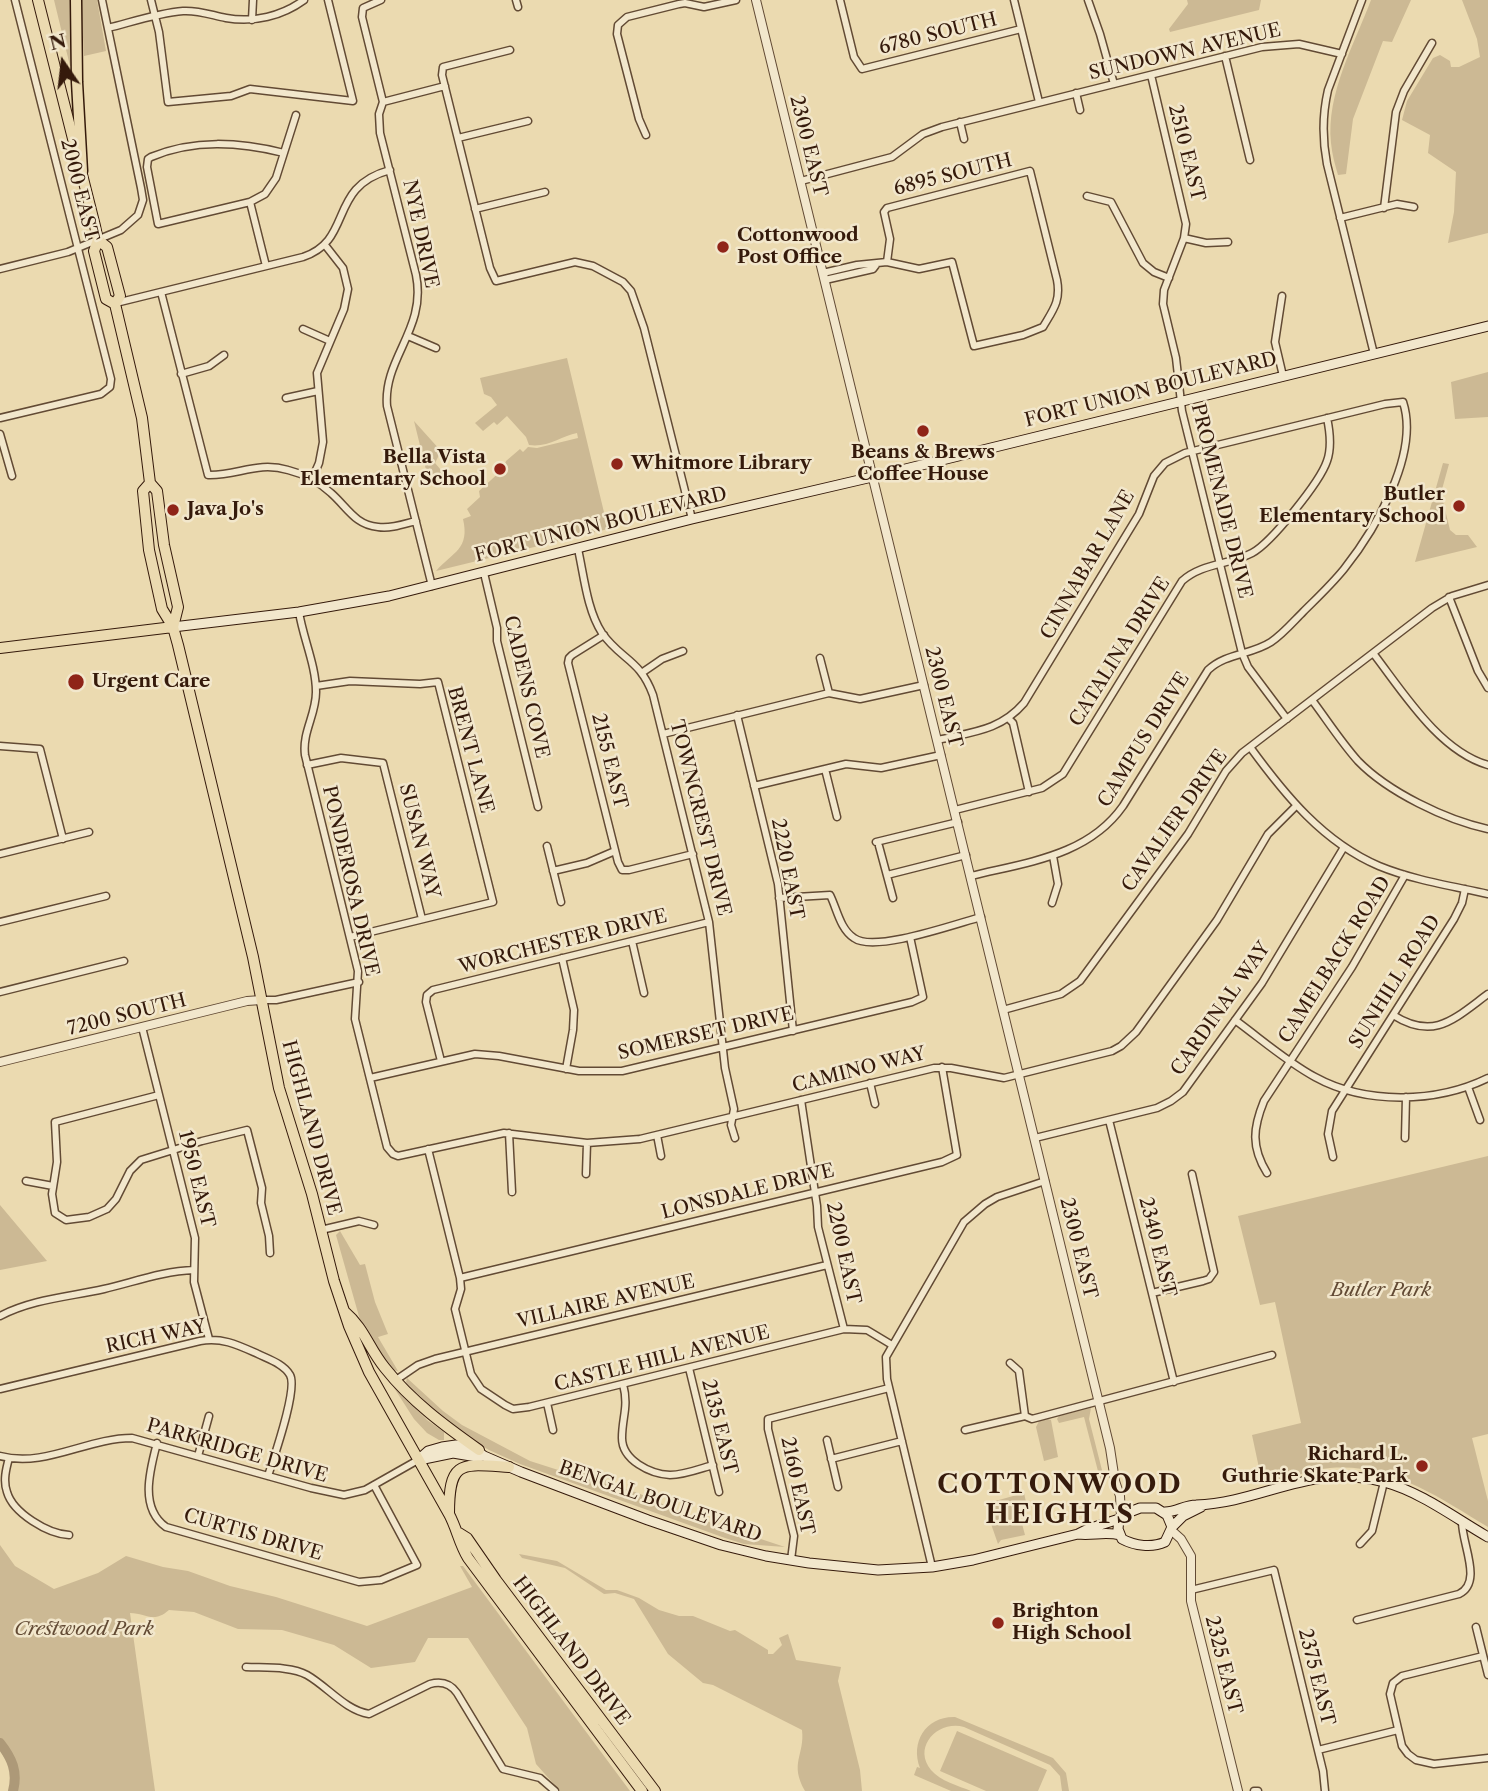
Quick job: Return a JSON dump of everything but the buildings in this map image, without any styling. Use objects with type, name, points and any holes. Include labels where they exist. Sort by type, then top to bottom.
[{"type":"highway","points":[[76,0],[82,171]]},
{"type":"main road","name":"HIGHLAND DRIVE","points":[[38,0],[98,240],[107,247],[120,296],[115,304],[142,418],[150,483],[157,491],[164,545],[178,607],[173,627]]},
{"type":"main road","name":"FORT UNION BOULEVARD","points":[[0,648],[299,612],[432,586],[692,519],[1488,326]]},
{"type":"main road","name":"HIGHLAND DRIVE","points":[[150,483],[144,491],[149,550],[162,609],[173,627],[240,902],[276,1080],[343,1310],[369,1372],[449,1514],[458,1533],[459,1543],[477,1572],[642,1791]]},
{"type":"main road","points":[[343,1310],[359,1323],[374,1354],[396,1380],[428,1412],[481,1453]]},
{"type":"main road","name":"BENGAL BOULEVARD","points":[[418,1460],[453,1453],[477,1457],[481,1453],[586,1497],[720,1545],[791,1560],[878,1570],[932,1567],[970,1561],[1078,1534],[1120,1518]]},
{"type":"main road","points":[[449,1514],[449,1492],[452,1479],[458,1470],[467,1465],[478,1464],[509,1467]]},
{"type":"main road","points":[[1203,1506],[1165,1512],[1156,1508],[1140,1508],[1120,1518],[1117,1526],[1120,1535],[1127,1542],[1155,1546],[1165,1542],[1171,1529],[1183,1517],[1203,1506],[1325,1476],[1384,1482],[1421,1498],[1488,1537]]},
{"type":"main road","points":[[1165,1512],[1171,1529]]},
{"type":"main road","name":"HIGHLAND DRIVE","points":[[458,1533],[467,1538],[655,1791]]},
{"type":"main road","name":"BENGAL BOULEVARD","points":[[1078,1534],[1120,1535]]},
{"type":"street","name":"2000 EAST","points":[[0,418],[101,394],[110,387],[111,379],[15,0]]},
{"type":"street","points":[[0,269],[68,252],[128,226],[138,215],[143,200],[102,0]]},
{"type":"street","points":[[151,0],[168,102],[230,96],[250,89],[353,101],[328,0]]},
{"type":"street","points":[[252,20],[253,0]]},
{"type":"street","points":[[108,28],[155,16],[190,11],[252,20],[282,12],[304,0]]},
{"type":"street","name":"NYE DRIVE","points":[[381,0],[363,8],[362,17],[383,102],[379,123],[418,287],[417,312],[390,376],[387,399],[432,586]]},
{"type":"street","points":[[646,135],[632,95],[617,34],[618,24],[627,17],[679,4],[704,7],[736,0]]},
{"type":"street","name":"2300 EAST","points":[[756,0],[1099,1402],[1120,1496],[1120,1518]]},
{"type":"street","name":"6780 SOUTH","points":[[840,0],[854,57],[862,69],[1021,29]]},
{"type":"street","points":[[1014,0],[1040,102]]},
{"type":"street","points":[[1088,0],[1114,84]]},
{"type":"street","points":[[1362,0],[1326,98],[1323,136],[1340,218],[1374,354]]},
{"type":"street","points":[[1384,208],[1396,112],[1404,91],[1432,43]]},
{"type":"street","name":"SUNDOWN AVENUE","points":[[801,181],[892,157],[923,134],[960,122],[1225,56],[1287,44],[1311,45],[1342,54]]},
{"type":"street","points":[[510,50],[443,67],[442,75],[490,268],[496,281],[575,262],[586,263],[623,282],[631,292],[644,328],[692,519]]},
{"type":"street","points":[[1225,56],[1250,160]]},
{"type":"street","name":"2510 EAST","points":[[1151,75],[1185,216],[1184,238]]},
{"type":"street","points":[[383,102],[445,86]]},
{"type":"street","name":"SUNDOWN AVENUE","points":[[1076,93],[1080,110]]},
{"type":"street","points":[[284,153],[215,143],[155,155],[148,159],[147,167],[158,224],[259,198],[274,183],[284,153],[296,115]]},
{"type":"street","points":[[458,138],[528,121]]},
{"type":"street","points":[[960,122],[964,139]]},
{"type":"street","points":[[115,304],[312,254],[325,246],[350,194],[366,180],[390,170]]},
{"type":"street","name":"6895 SOUTH","points":[[824,276],[873,269],[876,265],[887,262],[919,269],[952,262],[974,346],[1043,327],[1058,300],[1057,281],[1030,171],[887,208],[884,212],[890,239],[887,262]]},
{"type":"street","points":[[475,209],[545,192]]},
{"type":"street","points":[[1087,195],[1111,202],[1143,263],[1147,268],[1168,278]]},
{"type":"street","points":[[250,202],[266,266]]},
{"type":"street","points":[[1340,218],[1397,204],[1414,207]]},
{"type":"street","points":[[1184,238],[1206,243],[1228,242]]},
{"type":"street","name":"PROMENADE DRIVE","points":[[1184,238],[1168,278],[1163,304],[1175,358],[1180,401],[1242,653],[1248,667],[1287,719]]},
{"type":"street","points":[[312,479],[319,463],[323,442],[317,373],[344,309],[348,289],[343,268],[325,246]]},
{"type":"street","points":[[161,292],[208,475],[272,467],[312,479],[333,494],[357,520],[368,525],[393,527],[416,521]]},
{"type":"street","points":[[1282,296],[1275,342],[1283,376]]},
{"type":"street","points":[[303,329],[330,341]]},
{"type":"street","points":[[408,336],[436,348]]},
{"type":"street","points":[[181,373],[209,366],[224,355]]},
{"type":"street","points":[[286,398],[318,391]]},
{"type":"street","name":"CINNABAR LANE","points":[[1009,719],[1024,703],[1139,513],[1158,470],[1172,458],[1327,418],[1403,402]]},
{"type":"street","name":"CAMPUS DRIVE","points":[[971,876],[1053,856],[1086,842],[1110,824],[1132,793],[1203,676],[1218,662],[1262,647],[1279,635],[1334,580],[1362,544],[1399,470],[1405,433],[1406,413],[1403,402]]},
{"type":"street","name":"CATALINA DRIVE","points":[[955,810],[1029,792],[1049,785],[1063,774],[1178,586],[1200,569],[1256,551],[1267,542],[1315,483],[1328,457],[1330,441],[1327,418]]},
{"type":"street","points":[[0,433],[12,477]]},
{"type":"street","name":"TOWNCREST DRIVE","points":[[578,549],[594,615],[604,635],[643,672],[653,695],[709,922],[723,1048],[734,1109],[731,1125],[735,1138]]},
{"type":"street","name":"CADENS COVE","points":[[484,573],[497,628],[497,641],[538,807]]},
{"type":"street","name":"CAVALIER DRIVE","points":[[1003,1010],[1061,994],[1080,981],[1188,834],[1232,763],[1250,747],[1432,608],[1449,597],[1488,585]]},
{"type":"street","points":[[1449,597],[1481,677],[1488,688]]},
{"type":"street","name":"PONDEROSA DRIVE","points":[[299,612],[316,686],[315,703],[304,737],[307,765],[359,982],[354,1011],[387,1147],[393,1154]]},
{"type":"street","name":"2155 EAST","points":[[604,635],[569,659],[615,851],[622,870],[693,855]]},
{"type":"street","points":[[643,672],[662,659],[684,651]]},
{"type":"street","points":[[1373,653],[1413,705],[1443,738],[1462,755],[1488,765]]},
{"type":"street","points":[[820,658],[829,693]]},
{"type":"street","name":"BRENT LANE","points":[[316,686],[350,681],[420,684],[438,682],[493,902],[422,919]]},
{"type":"street","points":[[663,734],[829,693],[860,699],[924,685]]},
{"type":"street","points":[[1312,700],[1357,759],[1380,779],[1439,813],[1488,829]]},
{"type":"street","name":"2220 EAST","points":[[737,715],[779,898],[793,1031]]},
{"type":"street","points":[[938,740],[990,728],[1009,719],[1013,723],[1029,792]]},
{"type":"street","points":[[0,746],[40,749],[63,839]]},
{"type":"street","points":[[1250,747],[1296,806],[1319,829],[1344,847],[1377,865],[1405,875],[1488,894]]},
{"type":"street","points":[[754,786],[846,764],[881,768],[941,755]]},
{"type":"street","name":"SUSAN WAY","points":[[307,765],[341,758],[383,763],[422,919]]},
{"type":"street","points":[[825,769],[837,817]]},
{"type":"street","name":"CAMINO WAY","points":[[393,1154],[398,1156],[497,1133],[587,1143],[621,1141],[732,1118],[942,1067],[1004,1078],[1105,1053],[1128,1041],[1211,928],[1268,834],[1296,806]]},
{"type":"street","points":[[893,898],[878,844],[958,822]]},
{"type":"street","points":[[0,853],[89,832]]},
{"type":"street","points":[[547,846],[561,902]]},
{"type":"street","name":"CARDINAL WAY","points":[[1035,1138],[1157,1108],[1178,1096],[1266,976],[1344,847]]},
{"type":"street","points":[[553,871],[587,863],[615,851]]},
{"type":"street","points":[[887,875],[966,855]]},
{"type":"street","points":[[1052,903],[1058,884],[1053,856]]},
{"type":"street","name":"CAMELBACK ROAD","points":[[1267,1173],[1255,1146],[1257,1120],[1264,1101],[1352,967],[1405,875]]},
{"type":"street","name":"SUNHILL ROAD","points":[[1333,1157],[1328,1134],[1332,1111],[1454,919],[1465,889]]},
{"type":"street","points":[[779,898],[830,895],[846,931],[855,940],[866,943],[877,944],[910,937],[981,917]]},
{"type":"street","points":[[0,922],[106,896]]},
{"type":"street","points":[[350,937],[422,919]]},
{"type":"street","name":"WORCHESTER DRIVE","points":[[441,1061],[426,1002],[427,995],[433,990],[709,922]]},
{"type":"street","name":"SOMERSET DRIVE","points":[[370,1078],[463,1056],[488,1055],[566,1069],[622,1071],[912,1002],[923,997],[910,937]]},
{"type":"street","points":[[632,941],[644,993]]},
{"type":"street","points":[[562,958],[573,1000],[574,1020],[566,1069]]},
{"type":"street","points":[[0,992],[124,961]]},
{"type":"street","points":[[261,1000],[276,1000],[359,982]]},
{"type":"street","points":[[1393,1015],[1418,1028],[1437,1027],[1488,995]]},
{"type":"street","name":"7200 SOUTH","points":[[0,1062],[247,1001],[261,1000]]},
{"type":"street","points":[[1236,1020],[1317,1079],[1367,1094],[1405,1097],[1437,1095],[1468,1087],[1488,1078]]},
{"type":"street","name":"1950 EAST","points":[[142,1027],[195,1238],[195,1288],[209,1339]]},
{"type":"street","name":"LONSDALE DRIVE","points":[[460,1278],[942,1161],[957,1155],[942,1067]]},
{"type":"street","points":[[870,1083],[875,1104]]},
{"type":"street","points":[[1468,1087],[1480,1120]]},
{"type":"street","points":[[159,1095],[55,1122],[55,1213],[66,1220],[89,1217],[107,1209],[116,1199],[134,1165],[148,1157],[247,1130],[262,1188],[261,1203],[270,1253]]},
{"type":"street","points":[[1405,1097],[1405,1138]]},
{"type":"street","name":"2200 EAST","points":[[801,1100],[818,1227],[844,1329]]},
{"type":"street","name":"2340 EAST","points":[[1109,1120],[1174,1382]]},
{"type":"street","points":[[509,1133],[512,1192]]},
{"type":"street","points":[[657,1135],[661,1156]]},
{"type":"street","points":[[586,1174],[587,1143]]},
{"type":"street","points":[[428,1149],[460,1278]]},
{"type":"street","points":[[1152,1293],[1209,1279],[1213,1275],[1215,1267],[1192,1174]]},
{"type":"street","points":[[26,1181],[53,1186]]},
{"type":"street","points":[[932,1567],[885,1364],[892,1345],[964,1222],[997,1197],[1045,1181]]},
{"type":"street","points":[[321,1230],[359,1221],[374,1225]]},
{"type":"street","name":"VILLAIRE AVENUE","points":[[396,1380],[427,1361],[827,1265]]},
{"type":"street","points":[[0,1317],[39,1301],[194,1270]]},
{"type":"street","name":"CASTLE HILL AVENUE","points":[[460,1278],[461,1289],[455,1310],[471,1374],[481,1389],[505,1405],[521,1409],[844,1329],[867,1331],[892,1345]]},
{"type":"street","name":"RICH WAY","points":[[0,1389],[209,1339],[235,1343],[279,1364],[290,1375],[292,1391],[268,1476]]},
{"type":"street","points":[[965,1430],[1025,1416],[1032,1419],[1272,1354]]},
{"type":"street","points":[[1010,1363],[1019,1371],[1025,1416]]},
{"type":"street","name":"2135 EAST","points":[[689,1368],[719,1492]]},
{"type":"street","points":[[623,1384],[626,1407],[622,1439],[631,1460],[670,1475],[713,1465]]},
{"type":"street","name":"2160 EAST","points":[[791,1560],[794,1536],[768,1429],[768,1419],[779,1414],[889,1388]]},
{"type":"street","points":[[547,1403],[553,1430]]},
{"type":"street","points":[[198,1455],[209,1416]]},
{"type":"street","name":"PARKRIDGE DRIVE","points":[[0,1456],[38,1458],[123,1438],[157,1443],[344,1495],[365,1490],[418,1460]]},
{"type":"street","points":[[827,1440],[838,1488]]},
{"type":"street","points":[[831,1458],[902,1441]]},
{"type":"street","name":"CURTIS DRIVE","points":[[157,1443],[148,1490],[157,1518],[166,1527],[359,1582],[381,1580],[417,1565],[374,1485]]},
{"type":"street","points":[[9,1458],[5,1485],[13,1504],[45,1529],[55,1534],[69,1535]]},
{"type":"street","points":[[1360,1544],[1372,1531],[1384,1482]]},
{"type":"street","points":[[1120,1496],[1140,1508]]},
{"type":"street","points":[[1356,1620],[1459,1594],[1468,1588],[1471,1577],[1461,1534],[1462,1522]]},
{"type":"street","points":[[1171,1529],[1186,1546]]},
{"type":"street","points":[[1165,1542],[1186,1546]]},
{"type":"street","name":"2325 EAST","points":[[1186,1546],[1192,1556],[1191,1591],[1194,1614],[1238,1791]]},
{"type":"street","name":"2375 EAST","points":[[1191,1591],[1274,1570],[1325,1779],[1325,1791]]},
{"type":"street","points":[[1476,1626],[1488,1675]]},
{"type":"street","points":[[1483,1656],[1408,1674],[1394,1683],[1390,1694],[1402,1746],[1408,1754],[1424,1763],[1446,1764],[1488,1758]]},
{"type":"street","points":[[246,1667],[304,1674],[344,1702],[369,1714],[430,1684],[439,1682],[449,1685],[457,1693],[503,1769],[540,1778],[555,1791]]},
{"type":"street","points":[[1318,1750],[1398,1730]]},
{"type":"green space","points":[[54,0],[72,0],[71,66],[70,66]]},
{"type":"green space","points":[[81,0],[97,0],[106,51],[84,56]]},
{"type":"green space","points":[[1187,0],[1261,0],[1259,10],[1170,32],[1169,29],[1188,4]]},
{"type":"green space","points":[[1371,0],[1411,0],[1392,42],[1383,41],[1353,119],[1346,174],[1338,175],[1331,143],[1333,106],[1343,70]]},
{"type":"green space","points":[[1462,0],[1488,0],[1488,233],[1448,243],[1454,212],[1456,172],[1428,153],[1430,135],[1402,120],[1407,101],[1433,58],[1440,55],[1450,61],[1451,67],[1459,67],[1480,57],[1477,39]]},
{"type":"green space","points":[[567,358],[608,529],[436,571],[462,544],[465,529],[463,519],[471,516],[467,509],[480,497],[479,491],[503,469],[506,461],[520,449],[523,452],[528,447],[537,448],[578,438],[577,433],[548,443],[529,445],[526,437],[507,416],[497,425],[494,422],[483,431],[475,423],[497,405],[491,397],[484,394],[480,378]]},
{"type":"green space","points":[[1488,372],[1488,417],[1455,419],[1451,382]]},
{"type":"green space","points":[[414,421],[441,451],[435,463],[446,476],[435,485],[428,478]]},
{"type":"green space","points":[[1443,463],[1449,464],[1441,493],[1450,530],[1456,535],[1468,535],[1477,547],[1415,562]]},
{"type":"green space","name":"Butler Park","points":[[1488,1156],[1488,1434],[1472,1438],[1488,1501],[1488,1527],[1413,1484],[1373,1471],[1330,1468],[1262,1482],[1252,1435],[1301,1423],[1275,1302],[1260,1305],[1238,1216]]},
{"type":"green space","points":[[0,1205],[47,1261],[0,1270]]},
{"type":"green space","points":[[340,1231],[360,1265],[365,1264],[375,1302],[388,1334],[378,1337],[398,1371],[392,1370],[360,1320],[336,1235]]},
{"type":"green space","points":[[407,1378],[462,1425],[530,1461],[577,1476],[583,1463],[594,1470],[591,1476],[599,1482],[604,1479],[685,1514],[785,1547],[744,1544],[520,1464],[458,1432],[409,1388]]},
{"type":"green space","points":[[389,1380],[427,1420],[444,1432],[444,1440],[427,1433],[414,1419]]},
{"type":"green space","points":[[1091,1408],[1089,1419],[1104,1478],[1100,1479],[1084,1417],[1059,1423],[1057,1419],[1059,1416]]},
{"type":"green space","points":[[1051,1420],[1058,1457],[1044,1461],[1036,1427],[1039,1421]]},
{"type":"green space","points":[[1024,1493],[1026,1502],[1017,1505],[1025,1535],[1001,1540],[998,1544],[990,1521],[988,1503]]},
{"type":"green space","name":"Crestwood Park","points":[[0,1545],[15,1566],[54,1589],[98,1573],[126,1556],[188,1571],[367,1626],[472,1587],[460,1566],[463,1566],[630,1791],[560,1791],[536,1764],[527,1728],[468,1638],[428,1638],[415,1662],[371,1668],[334,1645],[282,1630],[238,1629],[194,1612],[169,1610],[154,1617],[130,1613],[155,1791],[9,1791],[14,1774],[0,1750]]},
{"type":"green space","points":[[519,1554],[557,1561],[606,1590],[617,1590],[639,1598],[659,1610],[679,1616],[693,1616],[730,1631],[735,1630],[768,1650],[768,1654],[773,1654],[782,1645],[779,1638],[788,1634],[796,1660],[841,1667],[838,1681],[860,1770],[862,1791],[805,1791],[798,1773],[802,1730],[713,1685],[703,1683],[668,1654],[634,1599],[615,1593],[604,1594],[565,1568],[522,1558]]},
{"type":"green space","points":[[955,1717],[1053,1758],[1066,1773],[1069,1791],[1062,1791],[1060,1776],[1050,1765],[964,1727],[954,1726],[937,1731],[926,1744],[924,1753],[931,1770],[939,1777],[971,1791],[951,1791],[914,1775],[917,1767],[920,1768],[917,1749],[923,1732],[936,1721]]},
{"type":"green space","points":[[957,1731],[1047,1770],[1038,1791],[986,1791],[940,1771]]},
{"type":"waterway","points":[[0,1743],[13,1766],[13,1791]]},
{"type":"place","name":"Cottonwood Post Office","points":[[723,247]]},
{"type":"place","name":"Beans & Brews Coffee House","points":[[923,431]]},
{"type":"place","name":"Whitmore Library","points":[[617,464]]},
{"type":"place","name":"Bella Vista Elementary School","points":[[500,469]]},
{"type":"place","name":"Butler Elementary School","points":[[1459,506]]},
{"type":"place","name":"Java Jo's","points":[[173,510]]},
{"type":"place","name":"Urgent Care","points":[[76,682]]},
{"type":"place","name":"Richard L. Guthrie Skate Park","points":[[1422,1466]]},
{"type":"place","name":"Brighton High School","points":[[998,1623]]},
{"type":"district","name":"COTTONWOOD HEIGHTS","points":[[1060,1500]]}]
